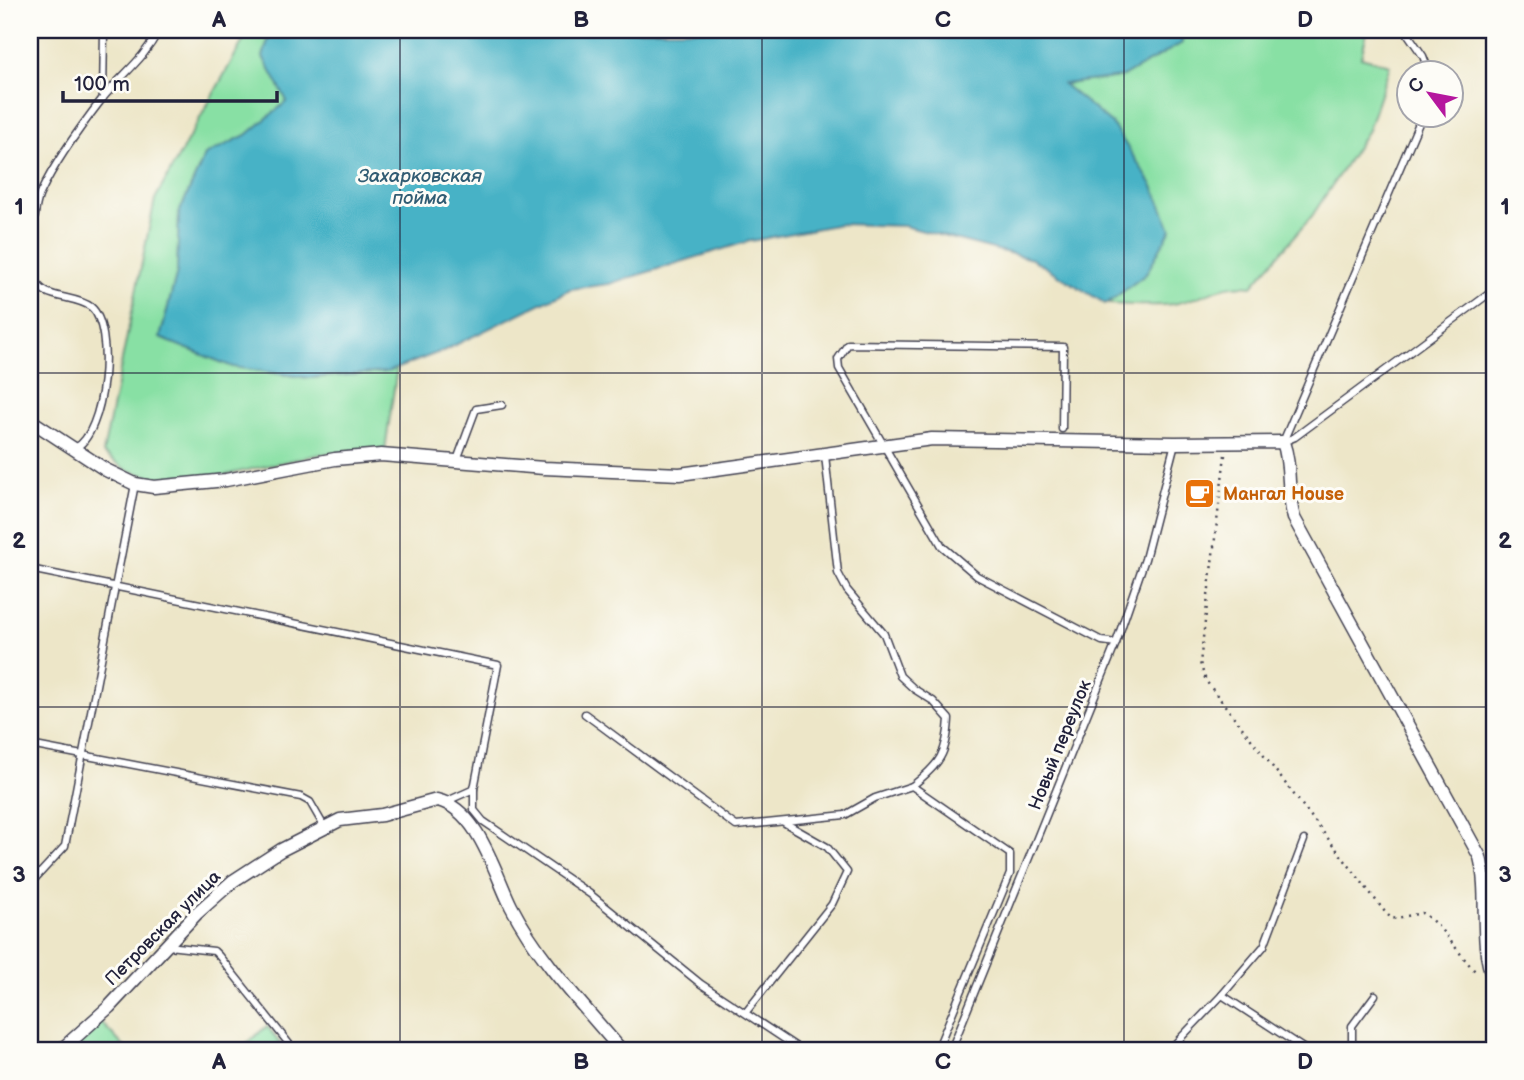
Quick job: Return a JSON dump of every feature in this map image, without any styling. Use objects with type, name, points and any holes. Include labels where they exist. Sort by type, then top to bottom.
[{"type":"street","points":[[30,420],[73,449],[135,484],[178,486],[335,459],[381,455],[456,462],[680,474],[932,439],[1283,442],[1291,463],[1287,479],[1289,499],[1299,529],[1480,857],[1485,878],[1490,980]]},
{"type":"street","name":"Петровская улица","points":[[61,1050],[109,1007],[166,946],[233,881],[340,820],[382,815],[427,801],[445,802]]},
{"type":"street","points":[[445,802],[481,838],[511,905],[538,950],[621,1050]]},
{"type":"lane","points":[[103,98],[104,30]]},
{"type":"lane","points":[[73,449],[82,445],[93,432],[105,374],[100,320],[93,309],[82,302],[46,292],[38,286],[33,267],[37,203],[47,182],[103,98],[136,66],[159,30]]},
{"type":"lane","points":[[1405,30],[1425,60]]},
{"type":"lane","points":[[1283,442],[1416,130]]},
{"type":"lane","points":[[1283,442],[1294,438],[1494,290]]},
{"type":"lane","points":[[1062,429],[1063,347],[848,344],[838,359],[839,368],[942,546],[977,576],[1102,641],[1116,643]]},
{"type":"lane","points":[[456,462],[476,409],[502,405]]},
{"type":"lane","name":"Новый переулок","points":[[951,1050],[1116,643],[1145,559],[1175,443]]},
{"type":"lane","points":[[586,714],[736,826],[845,815],[875,798],[912,786],[933,769],[947,747],[949,719],[933,701],[914,690],[900,676],[884,634],[847,590],[838,573],[825,453]]},
{"type":"lane","points":[[30,884],[65,846],[85,756],[135,484]]},
{"type":"lane","points":[[30,569],[498,665],[474,789],[474,810],[483,821],[590,894],[701,984],[801,1050]]},
{"type":"lane","points":[[30,745],[301,797],[310,802],[325,828]]},
{"type":"lane","points":[[912,786],[1010,854],[1010,874],[937,1050]]},
{"type":"lane","points":[[445,802],[474,789]]},
{"type":"lane","points":[[746,1012],[832,904],[846,872],[827,847],[784,823]]},
{"type":"lane","points":[[1169,1050],[1264,946],[1304,840]]},
{"type":"lane","points":[[166,946],[214,951],[294,1050]]},
{"type":"lane","points":[[1222,995],[1306,1050]]},
{"type":"lane","points":[[1352,1050],[1352,1026],[1375,995]]},
{"type":"path","points":[[1225,443],[1225,473],[1200,663],[1206,681],[1385,912],[1392,919],[1422,913],[1432,919],[1460,956],[1490,980]]},
{"type":"green space","points":[[249,30],[271,30],[263,57],[288,101],[248,134],[205,155],[179,213],[177,272],[160,338],[233,367],[309,378],[387,372],[397,368],[385,450],[321,454],[216,477],[159,479],[127,470],[103,453],[155,199]]},
{"type":"green space","points":[[1181,30],[1365,30],[1367,32],[1361,57],[1390,65],[1368,130],[1312,216],[1252,286],[1222,288],[1173,304],[1106,304],[1146,274],[1062,84],[1122,77],[1182,43]]},
{"type":"green space","points":[[100,1021],[127,1050],[66,1050]]},
{"type":"green space","points":[[267,1026],[285,1050],[239,1050]]},
{"type":"water","name":"Захарковская пойма","points":[[271,30],[1181,30],[1182,43],[1122,77],[1063,84],[1112,124],[1153,186],[1171,229],[1146,274],[1106,304],[1032,259],[904,226],[840,224],[746,242],[609,284],[570,289],[445,350],[387,372],[309,378],[233,367],[160,338],[177,272],[179,213],[205,155],[248,134],[287,101],[263,57]]},
{"type":"place","name":"Мангал House","points":[[1200,494]]}]
